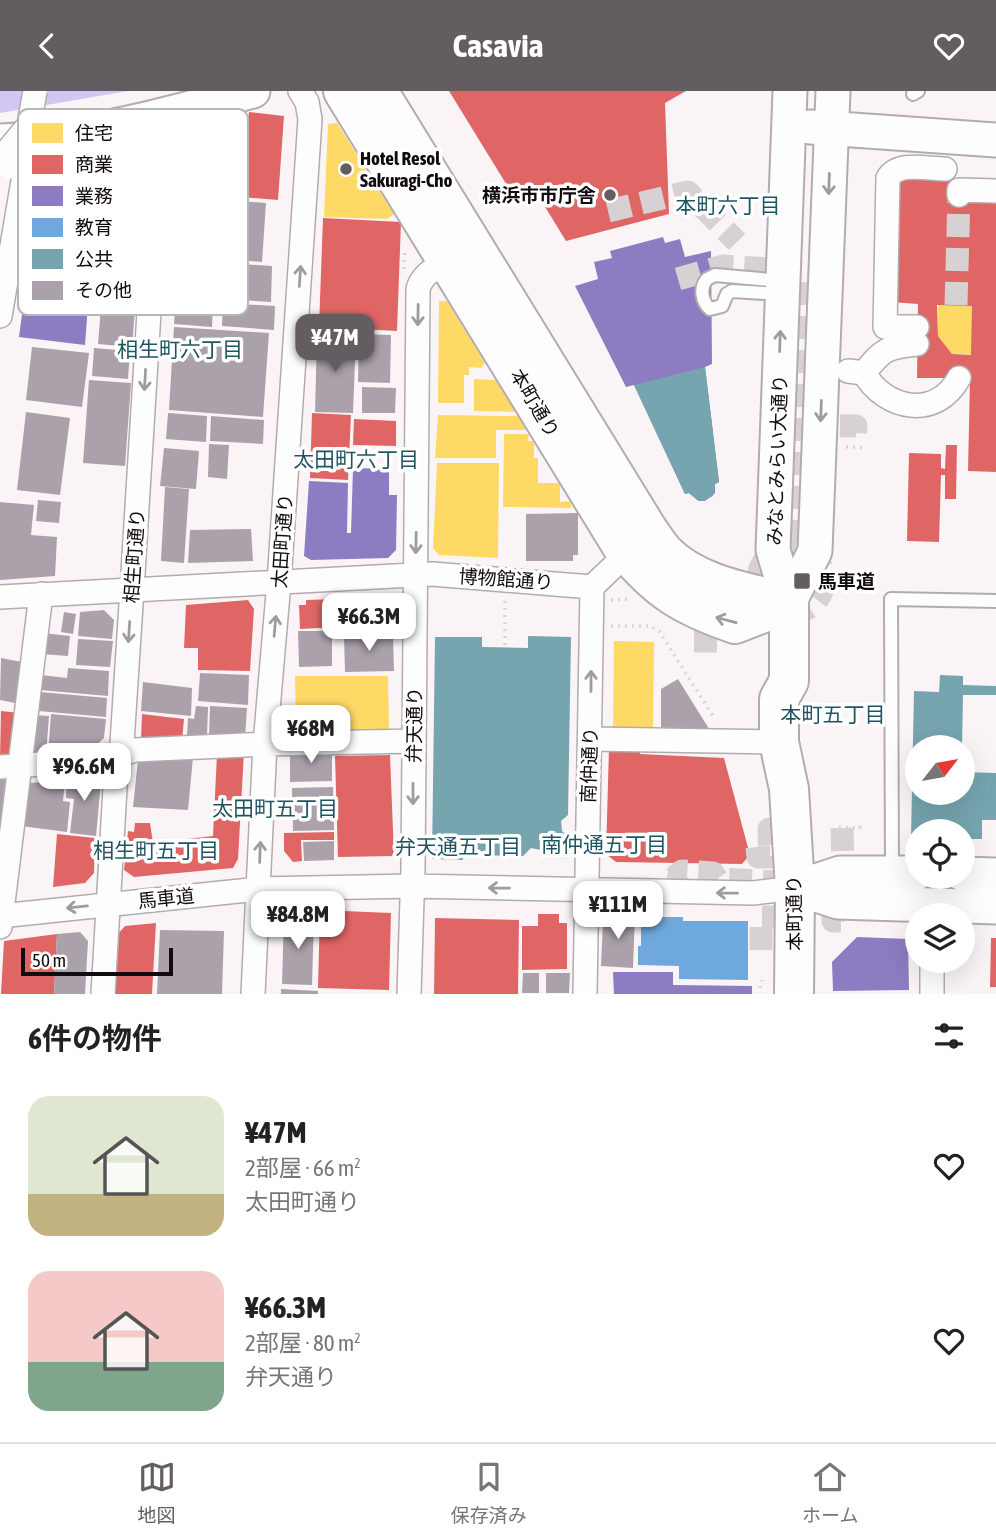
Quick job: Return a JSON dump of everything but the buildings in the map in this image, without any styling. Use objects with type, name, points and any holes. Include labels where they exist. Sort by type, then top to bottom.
[{"type":"highway","name":"本町通り","points":[[343,91],[624,548],[645,574],[672,596],[697,610],[735,624],[789,603]]},
{"type":"highway","name":"本町通り","points":[[378,91],[648,530],[665,553],[688,570],[713,582],[789,603]]},
{"type":"highway","name":"本町通り","points":[[772,987],[794,888],[789,789],[779,742],[779,699],[789,681],[789,603]]},
{"type":"highway","name":"本町通り","points":[[789,681],[801,699],[803,771],[789,789]]},
{"type":"street","points":[[32,109],[35,91]]},
{"type":"street","points":[[189,109],[253,91]]},
{"type":"street","name":"太田町通り","points":[[253,994],[265,744],[279,582],[310,119],[307,102],[300,91]]},
{"type":"street","name":"みなとみらい大通り","points":[[789,603],[773,550],[790,91]]},
{"type":"street","points":[[789,603],[816,551],[834,91]]},
{"type":"street","points":[[788,125],[996,140]]},
{"type":"street","points":[[13,150],[11,158],[7,151],[18,139]]},
{"type":"street","points":[[0,316],[13,150]]},
{"type":"street","points":[[883,350],[888,179],[892,171],[901,167],[945,169]]},
{"type":"street","points":[[959,195],[959,190],[996,191]]},
{"type":"street","name":"弁天通り","points":[[409,994],[418,289],[426,275],[447,260]]},
{"type":"street","name":"相生町通り","points":[[103,994],[149,315]]},
{"type":"street","points":[[885,327],[917,336],[883,350],[856,372],[888,399],[923,405],[939,400],[953,389],[958,378]]},
{"type":"street","points":[[598,593],[624,548]]},
{"type":"street","name":"博物館通り","points":[[0,597],[432,573],[598,593]]},
{"type":"street","name":"南仲通り","points":[[585,994],[591,739],[598,593]]},
{"type":"street","points":[[1,921],[10,767],[41,594]]},
{"type":"street","points":[[591,739],[779,742]]},
{"type":"street","points":[[10,767],[108,759],[135,751],[265,744],[414,741]]},
{"type":"street","points":[[794,888],[840,873],[905,873]]},
{"type":"street","points":[[975,874],[996,875]]},
{"type":"street","name":"馬車道","points":[[1,921],[109,904],[258,889],[412,886],[753,893],[794,888]]},
{"type":"street","points":[[794,888],[838,902],[905,908]]},
{"type":"street","points":[[975,908],[996,907]]},
{"type":"street","points":[[932,994],[933,973]]},
{"type":"lane","points":[[715,275],[782,288],[732,291],[727,294],[722,306],[710,309],[705,303],[702,289],[706,279],[715,275]]},
{"type":"lane","points":[[905,873],[891,599],[996,601]]},
{"type":"path","points":[[846,447],[866,448]]},
{"type":"path","points":[[598,593],[636,601]]},
{"type":"path","points":[[505,603],[505,648]]},
{"type":"path","points":[[604,626],[650,626],[659,631],[714,717],[724,725]]},
{"type":"path","points":[[839,827],[860,828],[860,825]]},
{"type":"shaded area","points":[[0,91],[128,91],[18,109],[0,113]]},
{"type":"tunnel","points":[[608,211],[688,192],[737,242]]},
{"type":"tunnel","points":[[956,305],[959,195]]},
{"type":"tunnel","points":[[678,279],[723,266],[801,271],[793,546]]},
{"type":"tunnel","points":[[806,425],[856,426],[855,440]]},
{"type":"tunnel","points":[[785,547],[797,547],[809,552],[819,562],[824,580],[822,593],[809,608],[797,613],[785,613],[773,608],[763,598],[758,586],[758,574],[763,562],[773,552],[785,547]]},
{"type":"tunnel","points":[[694,641],[724,641],[724,610]]},
{"type":"tunnel","points":[[828,871],[843,870],[842,826]]},
{"type":"tunnel","points":[[757,847],[758,857],[770,857],[769,829],[780,830]]},
{"type":"tunnel","points":[[667,877],[674,878],[682,871],[713,873],[717,879],[780,882],[780,874]]},
{"type":"tunnel","points":[[761,950],[761,917],[780,917],[780,891]]},
{"type":"tunnel","points":[[834,907],[833,921],[841,921]]},
{"type":"place","name":"Hotel Resol Sakuragi-Cho","points":[[346,169]]},
{"type":"place","name":"横浜市市庁舎","points":[[610,195]]},
{"type":"place","name":"馬車道","points":[[802,581]]},
{"type":"district","name":"本町六丁目","points":[[728,206]]},
{"type":"district","name":"相生町六丁目","points":[[180,350]]},
{"type":"district","name":"太田町六丁目","points":[[356,460]]},
{"type":"district","name":"本町五丁目","points":[[833,715]]},
{"type":"district","name":"太田町五丁目","points":[[275,809]]},
{"type":"district","name":"南仲通五丁目","points":[[604,845]]},
{"type":"district","name":"弁天通五丁目","points":[[458,847]]},
{"type":"district","name":"相生町五丁目","points":[[156,851]]}]
